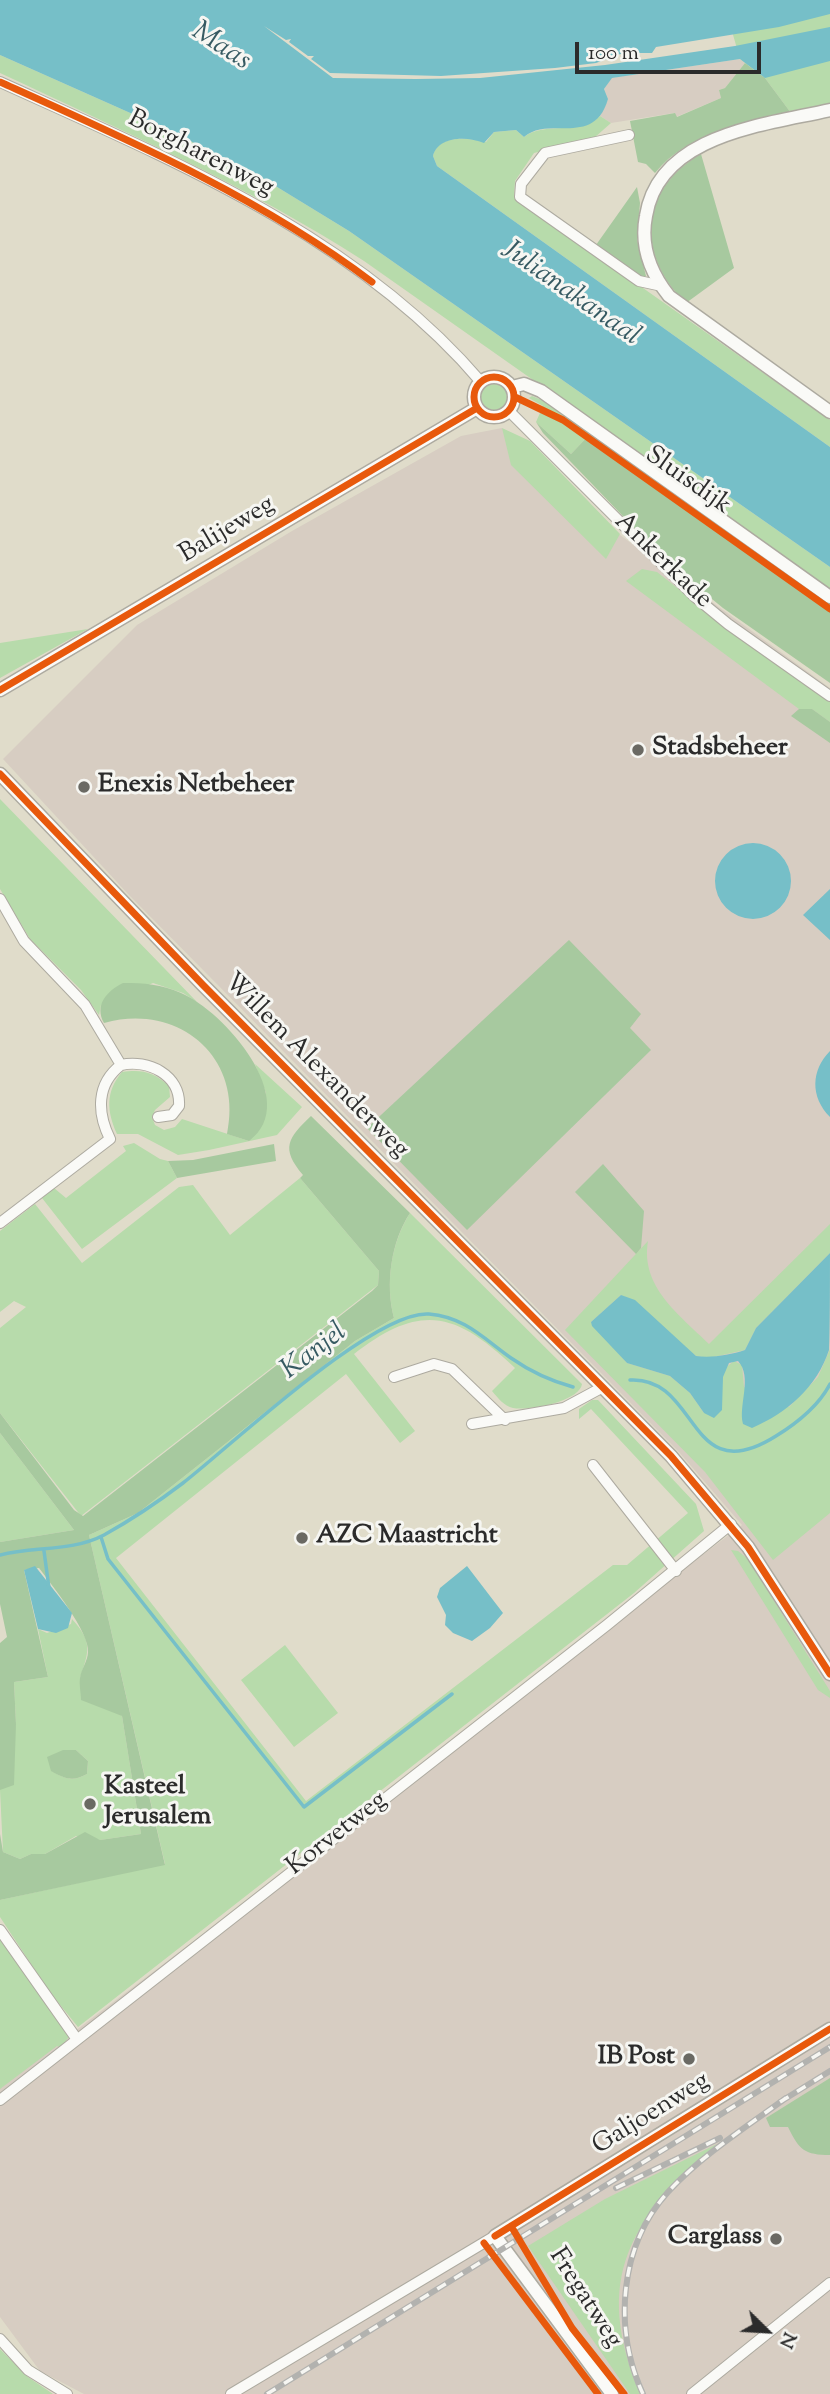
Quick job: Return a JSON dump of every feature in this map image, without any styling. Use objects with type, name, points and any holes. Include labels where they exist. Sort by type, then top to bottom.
[{"type":"street","name":"Borgharenweg","points":[[0,82],[161,156],[319,244],[418,320],[458,355],[481,382]]},
{"type":"street","points":[[830,110],[735,132],[694,150],[670,167],[651,194],[644,224],[647,256],[662,286],[681,306],[830,412]]},
{"type":"street","points":[[629,135],[545,153],[521,184],[520,197],[639,281],[662,286]]},
{"type":"street","points":[[499,377],[512,387],[515,397],[509,411],[493,417],[477,408],[474,395],[481,382],[499,377]]},
{"type":"street","name":"Sluisdijk","points":[[512,387],[524,384],[541,391],[830,597]]},
{"type":"street","name":"Balijeweg","points":[[0,690],[477,408]]},
{"type":"street","name":"Ankerkade","points":[[509,411],[694,596],[728,624],[830,696]]},
{"type":"street","name":"Willem Alexanderweg","points":[[0,774],[194,975],[671,1456],[731,1524],[764,1570],[830,1674]]},
{"type":"street","points":[[0,899],[24,941],[85,1004],[121,1065]]},
{"type":"street","points":[[0,1223],[110,1139],[100,1114],[100,1100],[113,1072],[121,1065],[153,1068],[167,1076],[176,1087],[179,1099],[176,1111],[172,1115],[158,1117]]},
{"type":"street","points":[[394,1377],[433,1364],[452,1369],[505,1420]]},
{"type":"street","points":[[472,1424],[564,1408],[603,1387]]},
{"type":"street","points":[[593,1465],[676,1571]]},
{"type":"street","name":"Korvetweg","points":[[0,2100],[676,1571],[731,1524]]},
{"type":"street","points":[[0,1930],[76,2038]]},
{"type":"street","name":"Galjoenweg","points":[[231,2394],[495,2236],[830,2029]]},
{"type":"street","name":"Fregatweg","points":[[495,2236],[612,2394]]},
{"type":"street","points":[[692,2394],[830,2283]]},
{"type":"street","points":[[0,2339],[28,2370],[68,2394]]},
{"type":"shaded area","points":[[740,59],[745,63],[725,88],[719,90],[721,98],[676,117],[674,113],[611,123],[600,116],[608,99],[604,89],[611,78]]},
{"type":"shaded area","points":[[502,428],[620,535],[830,688],[830,2394],[84,2394],[40,2371],[0,2317],[0,2088],[742,1525],[678,1451],[128,894],[3,759],[137,625],[292,531],[461,436]]},
{"type":"green space","points":[[723,0],[830,0],[830,104],[791,113],[765,78],[740,59]]},
{"type":"green space","points":[[0,55],[173,132],[264,179],[349,231],[830,567],[830,589],[364,261],[231,184],[0,73]]},
{"type":"green space","points":[[745,63],[765,78],[791,113],[736,126],[700,139],[668,159],[655,173],[646,164],[638,162],[630,121],[675,113],[677,117],[721,98],[719,90],[725,88]]},
{"type":"green space","points":[[600,116],[611,123],[594,138],[534,153],[515,181],[514,197],[830,420],[830,447],[437,166],[433,156],[441,144],[455,139],[486,142],[494,132],[516,130],[524,137],[532,132],[582,125]]},
{"type":"green space","points":[[701,154],[734,268],[686,303],[670,285],[659,265],[652,244],[652,224],[656,204],[665,185]]},
{"type":"green space","points":[[637,187],[640,203],[637,240],[646,276],[643,278],[596,245]]},
{"type":"green space","points":[[494,384],[503,388],[507,397],[503,406],[494,410],[485,406],[481,397],[485,388]]},
{"type":"green space","points":[[532,396],[547,402],[590,434],[571,454],[536,422],[543,406],[529,398]]},
{"type":"green space","points":[[536,422],[571,454],[590,434],[830,603],[830,683],[723,608],[669,564],[543,433]]},
{"type":"green space","points":[[502,428],[530,441],[620,534],[606,559],[511,465]]},
{"type":"green space","points":[[642,569],[657,572],[731,630],[830,699],[830,722],[812,709],[799,709],[626,581]]},
{"type":"green space","points":[[88,629],[0,678],[0,643]]},
{"type":"green space","points":[[799,709],[812,709],[830,722],[830,743],[791,716]]},
{"type":"green space","points":[[0,799],[197,1002],[183,993],[153,983],[101,1005],[99,1015],[81,990],[30,939],[0,889]]},
{"type":"green space","points":[[569,940],[641,1014],[630,1028],[651,1050],[467,1230],[367,1128]]},
{"type":"green space","points":[[123,983],[152,985],[181,993],[217,1018],[236,1037],[263,1081],[267,1104],[263,1124],[249,1141],[227,1134],[230,1106],[225,1081],[215,1060],[200,1042],[180,1029],[157,1021],[131,1019],[104,1023],[101,1005],[107,994]]},
{"type":"green space","points":[[255,1064],[302,1107],[277,1135],[209,1150],[178,1155],[138,1134],[117,1134],[111,1118],[110,1095],[122,1072],[136,1071],[158,1077],[169,1086],[170,1097],[155,1110],[152,1117],[155,1125],[164,1130],[175,1127],[182,1119],[249,1141],[266,1093]]},
{"type":"green space","points":[[311,1116],[410,1213],[398,1237],[391,1264],[390,1291],[394,1318],[355,1341],[138,1513],[89,1535],[165,1865],[0,1900],[0,1834],[3,1852],[20,1859],[31,1854],[45,1854],[85,1832],[100,1840],[141,1834],[122,1716],[81,1700],[80,1678],[88,1655],[87,1644],[69,1609],[39,1568],[24,1570],[48,1677],[14,1682],[14,1785],[0,1790],[0,1643],[7,1637],[0,1604],[0,1542],[74,1530],[0,1433],[0,1413],[74,1510],[83,1516],[372,1291],[378,1285],[379,1271],[300,1178],[303,1175],[291,1157],[289,1150],[292,1137]]},
{"type":"green space","points":[[134,1143],[168,1161],[177,1178],[82,1249],[42,1198],[54,1188],[66,1198],[126,1151],[123,1146]]},
{"type":"green space","points":[[274,1144],[276,1161],[177,1178],[168,1161],[193,1160]]},
{"type":"green space","points":[[603,1164],[644,1211],[641,1248],[636,1254],[575,1192]]},
{"type":"green space","points":[[300,1178],[379,1271],[378,1285],[81,1516],[0,1413],[0,1328],[26,1307],[14,1301],[0,1312],[0,1231],[35,1204],[82,1263],[179,1187],[193,1185],[230,1235]]},
{"type":"green space","points":[[410,1213],[582,1384],[579,1390],[553,1404],[521,1409],[510,1407],[492,1391],[515,1368],[494,1349],[456,1325],[438,1320],[399,1326],[354,1354],[415,1431],[400,1443],[346,1374],[116,1558],[306,1801],[613,1565],[627,1565],[688,1513],[591,1409],[579,1419],[579,1409],[592,1400],[598,1400],[696,1504],[704,1531],[634,1593],[78,2027],[48,1990],[0,1917],[0,1900],[165,1864],[89,1535],[138,1513],[355,1341],[394,1318],[390,1291],[391,1264],[398,1237]]},
{"type":"green space","points":[[830,1224],[830,1253],[756,1328],[745,1350],[709,1358],[696,1356],[621,1295],[591,1322],[627,1363],[670,1376],[690,1393],[704,1413],[724,1369],[734,1361],[742,1365],[744,1387],[789,1407],[818,1377],[830,1349],[830,1513],[773,1560],[705,1472],[565,1330],[648,1241],[647,1257],[656,1286],[675,1311],[709,1344]]},
{"type":"green space","points":[[0,1433],[74,1530],[0,1542]]},
{"type":"green space","points":[[731,1550],[738,1551],[748,1559],[830,1691],[830,1698],[818,1690]]},
{"type":"green space","points":[[72,1619],[83,1634],[87,1647],[86,1661],[80,1678],[122,1716],[141,1834],[100,1840],[76,1836],[45,1854],[31,1854],[20,1859],[3,1852],[0,1790],[16,1724],[14,1682],[48,1677],[38,1629],[47,1633],[71,1624]],"holes":[[[76,1750],[88,1761],[87,1774],[77,1778],[65,1778],[52,1771]]]},
{"type":"green space","points":[[285,1645],[338,1713],[294,1747],[241,1680]]},
{"type":"green space","points":[[63,1750],[76,1750],[88,1761],[87,1774],[69,1778],[51,1771],[47,1757]]},
{"type":"green space","points":[[0,1935],[70,2035],[61,2048],[57,2046],[0,2089]]},
{"type":"green space","points":[[830,2078],[830,2155],[814,2154],[800,2146],[788,2127],[770,2127],[766,2118]]},
{"type":"green space","points":[[717,2144],[662,2199],[642,2226],[628,2254],[620,2284],[620,2317],[626,2353],[640,2394],[630,2394],[528,2246],[605,2199]]},
{"type":"green space","points":[[0,2349],[28,2377],[53,2394],[0,2394]]},
{"type":"water","points":[[0,0],[830,0],[830,14],[779,27],[656,47],[652,53],[623,53],[596,63],[555,68],[441,76],[330,73],[311,59],[314,56],[308,56],[289,42],[291,39],[286,40],[264,26],[333,78],[416,79],[480,78],[605,65],[735,46],[830,27],[830,61],[765,78],[740,59],[612,78],[604,89],[608,99],[601,114],[592,123],[582,127],[534,131],[524,137],[516,130],[494,132],[484,143],[470,139],[454,139],[436,149],[433,156],[437,166],[830,447],[830,567],[349,231],[264,179],[173,132],[0,55]]},
{"type":"water","points":[[746,843],[760,843],[774,849],[785,860],[789,866],[789,896],[780,908],[768,917],[746,919],[732,913],[721,902],[715,888],[715,874],[721,860],[732,849]]},
{"type":"water","points":[[830,889],[830,940],[803,915]]},
{"type":"water","points":[[830,1051],[830,1117],[819,1101],[815,1084],[819,1067]]},
{"type":"water","points":[[830,1253],[829,1350],[824,1363],[809,1387],[799,1397],[777,1415],[752,1428],[743,1424],[745,1383],[738,1361],[729,1363],[723,1377],[722,1410],[714,1418],[704,1413],[690,1393],[670,1376],[627,1363],[592,1326],[591,1322],[621,1295],[635,1300],[696,1356],[739,1352],[745,1350],[756,1328]]},
{"type":"water","points":[[35,1566],[72,1613],[68,1628],[56,1633],[38,1629],[24,1570]]},
{"type":"water","points":[[467,1566],[503,1613],[490,1628],[472,1641],[453,1633],[445,1625],[446,1615],[437,1597],[440,1588]]},
{"type":"waterway","name":"Kanjel","points":[[0,1555],[79,1544],[104,1535],[183,1483],[340,1356],[374,1333],[405,1319],[429,1314],[453,1319],[526,1368],[573,1387]]},
{"type":"waterway","name":"Kanjel","points":[[630,1380],[653,1384],[670,1395],[709,1442],[725,1450],[747,1450],[792,1426],[819,1400],[830,1384]]},
{"type":"waterway","name":"Kanjel","points":[[101,1537],[108,1559],[304,1807],[452,1694]]},
{"type":"waterway","points":[[44,1551],[49,1588]]},
{"type":"railway","points":[[267,2394],[830,2047]]},
{"type":"railway","points":[[780,2102],[830,2071]]},
{"type":"railway","points":[[643,2394],[633,2369],[625,2316],[626,2289],[639,2237],[652,2214],[681,2179],[725,2142],[786,2098]]},
{"type":"railway","points":[[616,2188],[720,2138]]},
{"type":"cycle path","points":[[0,82],[145,148],[239,197],[329,251],[372,282]]},
{"type":"cycle path","points":[[494,377],[502,378],[508,383],[513,389],[514,397],[513,405],[508,411],[502,416],[494,417],[486,416],[480,411],[475,405],[474,397],[475,389],[480,383],[486,378],[494,377]]},
{"type":"cycle path","points":[[515,397],[563,420],[830,609]]},
{"type":"cycle path","points":[[0,690],[477,408]]},
{"type":"cycle path","points":[[0,774],[203,985],[671,1456],[748,1547],[830,1674]]},
{"type":"cycle path","points":[[495,2236],[830,2029]]},
{"type":"cycle path","points":[[511,2226],[572,2328],[624,2394]]},
{"type":"cycle path","points":[[484,2243],[598,2394]]},
{"type":"place","name":"Stadsbeheer","points":[[638,750]]},
{"type":"place","name":"Enexis Netbeheer","points":[[84,787]]},
{"type":"place","name":"AZC Maastricht","points":[[302,1538]]},
{"type":"place","name":"Kasteel Jerusalem","points":[[90,1804]]},
{"type":"place","name":"IB Post","points":[[689,2059]]},
{"type":"place","name":"Carglass","points":[[776,2239]]},
{"type":"water label","name":"Maas","points":[[220,48]]},
{"type":"water label","name":"Julianakanaal","points":[[570,295]]}]
